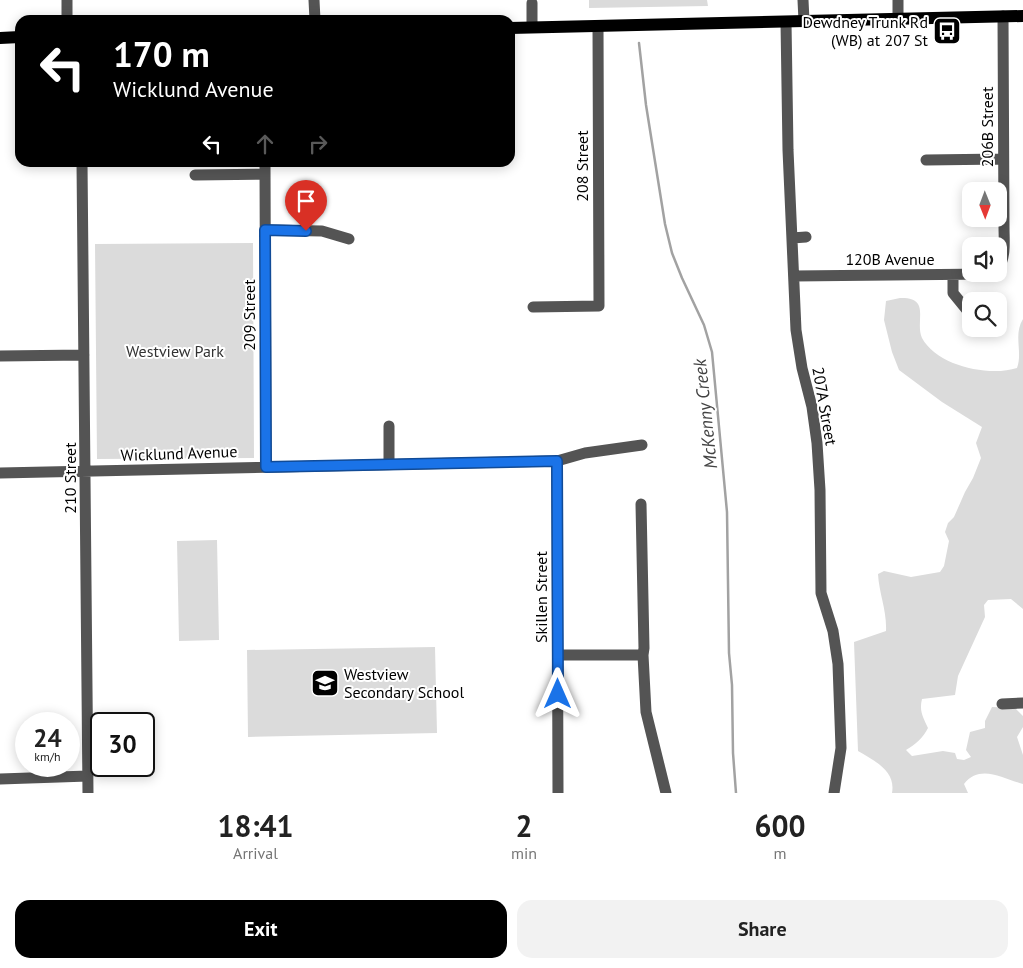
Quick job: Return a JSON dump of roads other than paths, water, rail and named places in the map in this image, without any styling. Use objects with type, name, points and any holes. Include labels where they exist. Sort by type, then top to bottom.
[{"type":"main road","points":[[515,28],[1023,16]]},
{"type":"main road","points":[[0,38],[15,37]]},
{"type":"street","points":[[67,0],[67,15]]},
{"type":"street","points":[[314,0],[314,15]]},
{"type":"street","points":[[803,0],[804,21]]},
{"type":"street","points":[[898,0],[898,19]]},
{"type":"street","points":[[532,1],[532,27]]},
{"type":"street","name":"206B Street","points":[[1003,16],[1004,237]]},
{"type":"street","name":"207A Street","points":[[786,22],[788,150],[798,347],[812,407],[818,456],[821,593],[833,631],[837,653],[841,737],[834,793]]},
{"type":"street","name":"208 Street","points":[[533,308],[599,306],[598,26]]},
{"type":"street","points":[[926,160],[1003,159]]},
{"type":"street","name":"210 Street","points":[[82,167],[88,793]]},
{"type":"street","points":[[195,175],[265,168]]},
{"type":"street","name":"209 Street","points":[[265,168],[266,467]]},
{"type":"street","points":[[265,230],[322,231],[349,239]]},
{"type":"street","points":[[792,238],[806,237]]},
{"type":"street","points":[[953,275],[953,293],[962,304]]},
{"type":"street","name":"120B Avenue","points":[[794,276],[962,275]]},
{"type":"street","points":[[0,356],[84,355]]},
{"type":"street","points":[[388,426],[389,463]]},
{"type":"street","name":"Wicklund Avenue","points":[[0,472],[86,472],[389,463],[557,461],[585,453],[642,445]]},
{"type":"street","name":"Skillen Street","points":[[557,461],[558,793]]},
{"type":"street","points":[[642,504],[644,648],[642,655],[646,712],[666,793]]},
{"type":"street","points":[[558,655],[642,655]]},
{"type":"street","points":[[1002,704],[1023,703]]},
{"type":"street","points":[[0,779],[88,776]]},
{"type":"waterway","name":"McKenny Creek","points":[[639,43],[646,105],[665,224],[672,253],[704,325],[712,352],[727,512],[729,653],[736,793]]},
{"type":"place","name":"Dewdney Trunk Rd (WB) at 207 St","points":[[947,31]]},
{"type":"place","name":"Westview Secondary School","points":[[325,683]]},
{"type":"park label","name":"Westview Park","points":[[175,351]]}]
